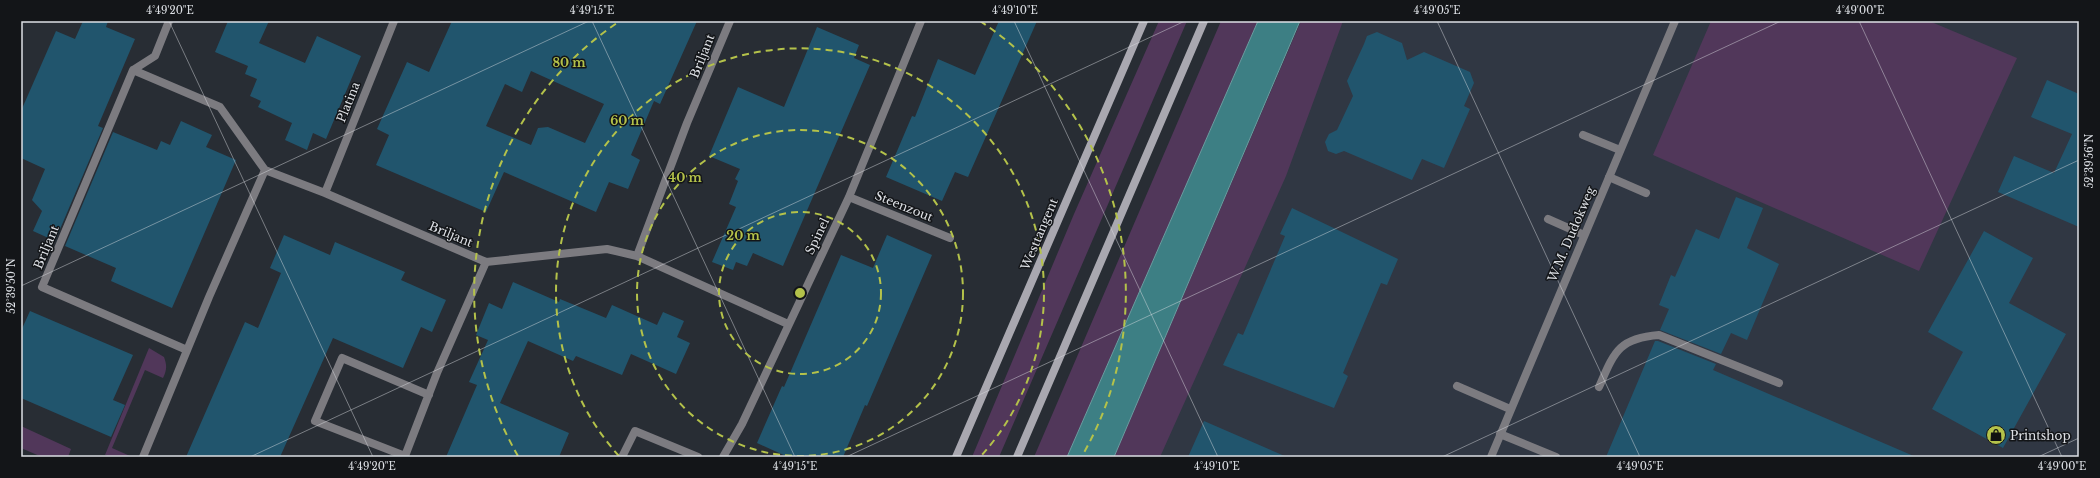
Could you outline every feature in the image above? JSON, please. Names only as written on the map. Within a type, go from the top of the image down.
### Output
[{"type":"main road","name":"Westtangent","points":[[956,457],[1144,21]]},
{"type":"main road","points":[[1017,457],[1204,21]]},
{"type":"street","points":[[133,70],[155,56],[169,21]]},
{"type":"street","name":"Platina","points":[[325,193],[394,21]]},
{"type":"street","name":"Briljant","points":[[637,256],[687,123],[730,21]]},
{"type":"street","name":"Spinel","points":[[723,457],[742,424],[849,197],[921,21]]},
{"type":"street","name":"W.M. Dudokweg","points":[[1491,457],[1510,408],[1675,21]]},
{"type":"street","points":[[133,70],[220,106],[265,170],[186,350],[143,457]]},
{"type":"street","name":"Briljant","points":[[133,70],[42,287],[186,350]]},
{"type":"street","points":[[1583,135],[1620,150]]},
{"type":"street","name":"Briljant","points":[[265,170],[325,193],[486,262],[607,249],[637,256],[788,324]]},
{"type":"street","points":[[1609,177],[1646,193]]},
{"type":"street","name":"Steenzout","points":[[849,197],[950,238]]},
{"type":"street","points":[[1548,220],[1584,235]]},
{"type":"street","points":[[429,395],[342,358],[315,422],[405,456],[429,395],[486,262]]},
{"type":"street","points":[[1599,387],[1613,356],[1625,343],[1641,336],[1659,335],[1779,382]]},
{"type":"street","points":[[1457,386],[1510,408]]},
{"type":"street","points":[[622,457],[635,431],[698,457]]},
{"type":"street","points":[[1500,434],[1556,457]]},
{"type":"shaded area","points":[[1159,21],[1187,21],[999,457],[972,457],[1074,214]]},
{"type":"shaded area","points":[[1221,21],[1258,21],[1067,457],[1034,457]]},
{"type":"shaded area","points":[[1268,21],[2079,21],[2079,457],[1076,457]]},
{"type":"shaded area","points":[[1301,21],[1343,21],[1286,176],[1160,457],[1114,457]]},
{"type":"shaded area","points":[[1711,21],[1929,21],[2017,58],[1919,271],[1653,155]]},
{"type":"shaded area","points":[[149,348],[164,357],[166,370],[163,378],[145,370],[112,448],[130,456],[110,457],[105,455]]},
{"type":"shaded area","points":[[21,426],[71,449],[68,457],[42,457],[21,448]]},
{"type":"water","points":[[1258,21],[1300,21],[1114,457],[1067,457]]},
{"type":"building","points":[[83,21],[108,21],[106,27],[135,39],[98,126],[103,128],[55,241],[33,231],[42,211],[32,200],[45,169],[21,158],[21,111],[56,31],[75,39]]},
{"type":"building","points":[[228,21],[269,21],[259,43],[305,63],[317,36],[361,56],[326,139],[313,133],[307,150],[285,140],[292,123],[258,107],[261,101],[250,96],[257,79],[245,74],[248,66],[215,52]]},
{"type":"building","points":[[452,21],[697,21],[660,104],[654,101],[631,155],[640,160],[628,189],[609,182],[596,212],[504,172],[486,212],[376,165],[389,135],[377,129],[407,62],[429,72]],"holes":[[[531,71],[604,104],[585,143],[548,127],[538,128],[531,145],[486,126],[505,84],[522,92]]]},
{"type":"building","points":[[999,21],[1037,21],[968,177],[955,172],[942,201],[886,177],[912,116],[915,117],[938,59],[975,75]]},
{"type":"building","points":[[817,27],[859,45],[854,58],[870,65],[783,266],[753,253],[747,266],[736,262],[733,270],[712,262],[736,207],[729,204],[738,181],[735,179],[740,169],[709,156],[738,87],[784,107]]},
{"type":"building","points":[[1377,32],[1402,43],[1407,60],[1424,52],[1470,72],[1474,83],[1464,106],[1470,109],[1444,168],[1422,159],[1412,180],[1344,151],[1336,154],[1328,151],[1325,142],[1329,134],[1337,130],[1353,96],[1347,81],[1367,36]]},
{"type":"building","points":[[2047,80],[2079,94],[2079,227],[1998,192],[2014,156],[2054,173],[2072,134],[2031,117]]},
{"type":"building","points":[[181,121],[212,135],[206,147],[236,160],[172,308],[111,281],[116,268],[65,246],[113,132],[157,150],[161,141],[170,145]]},
{"type":"building","points":[[1736,197],[1763,208],[1747,248],[1779,264],[1747,340],[1731,333],[1721,354],[1660,330],[1669,309],[1659,305],[1671,275],[1675,277],[1696,229],[1719,239]]},
{"type":"building","points":[[1292,208],[1398,259],[1387,285],[1381,283],[1343,373],[1348,376],[1334,408],[1223,365],[1238,333],[1243,335],[1285,236],[1280,234]]},
{"type":"building","points":[[1984,231],[2033,258],[2009,303],[2066,334],[2003,448],[1932,409],[1963,352],[1928,332]]},
{"type":"building","points":[[284,235],[330,255],[335,242],[405,272],[401,280],[446,300],[432,332],[421,327],[403,368],[333,338],[280,457],[186,457],[245,322],[258,328],[281,273],[270,268]]},
{"type":"building","points":[[887,235],[932,255],[867,406],[865,405],[843,457],[788,457],[757,443],[782,386],[784,387],[841,255],[873,268]]},
{"type":"building","points":[[513,282],[559,302],[560,299],[606,318],[612,305],[657,325],[663,312],[684,321],[677,337],[690,343],[676,374],[631,354],[622,375],[576,356],[573,361],[528,341],[500,403],[569,433],[559,457],[446,457],[477,385],[469,382],[488,340],[476,335],[489,303],[502,309]]},
{"type":"building","points":[[30,311],[133,355],[113,400],[125,405],[111,437],[21,398],[21,331]]},
{"type":"building","points":[[1655,341],[1716,364],[1713,370],[1916,457],[1606,457]]},
{"type":"building","points":[[1204,421],[1287,457],[1188,457]]},
{"type":"place","name":"Printshop","points":[[1996,435]]}]
